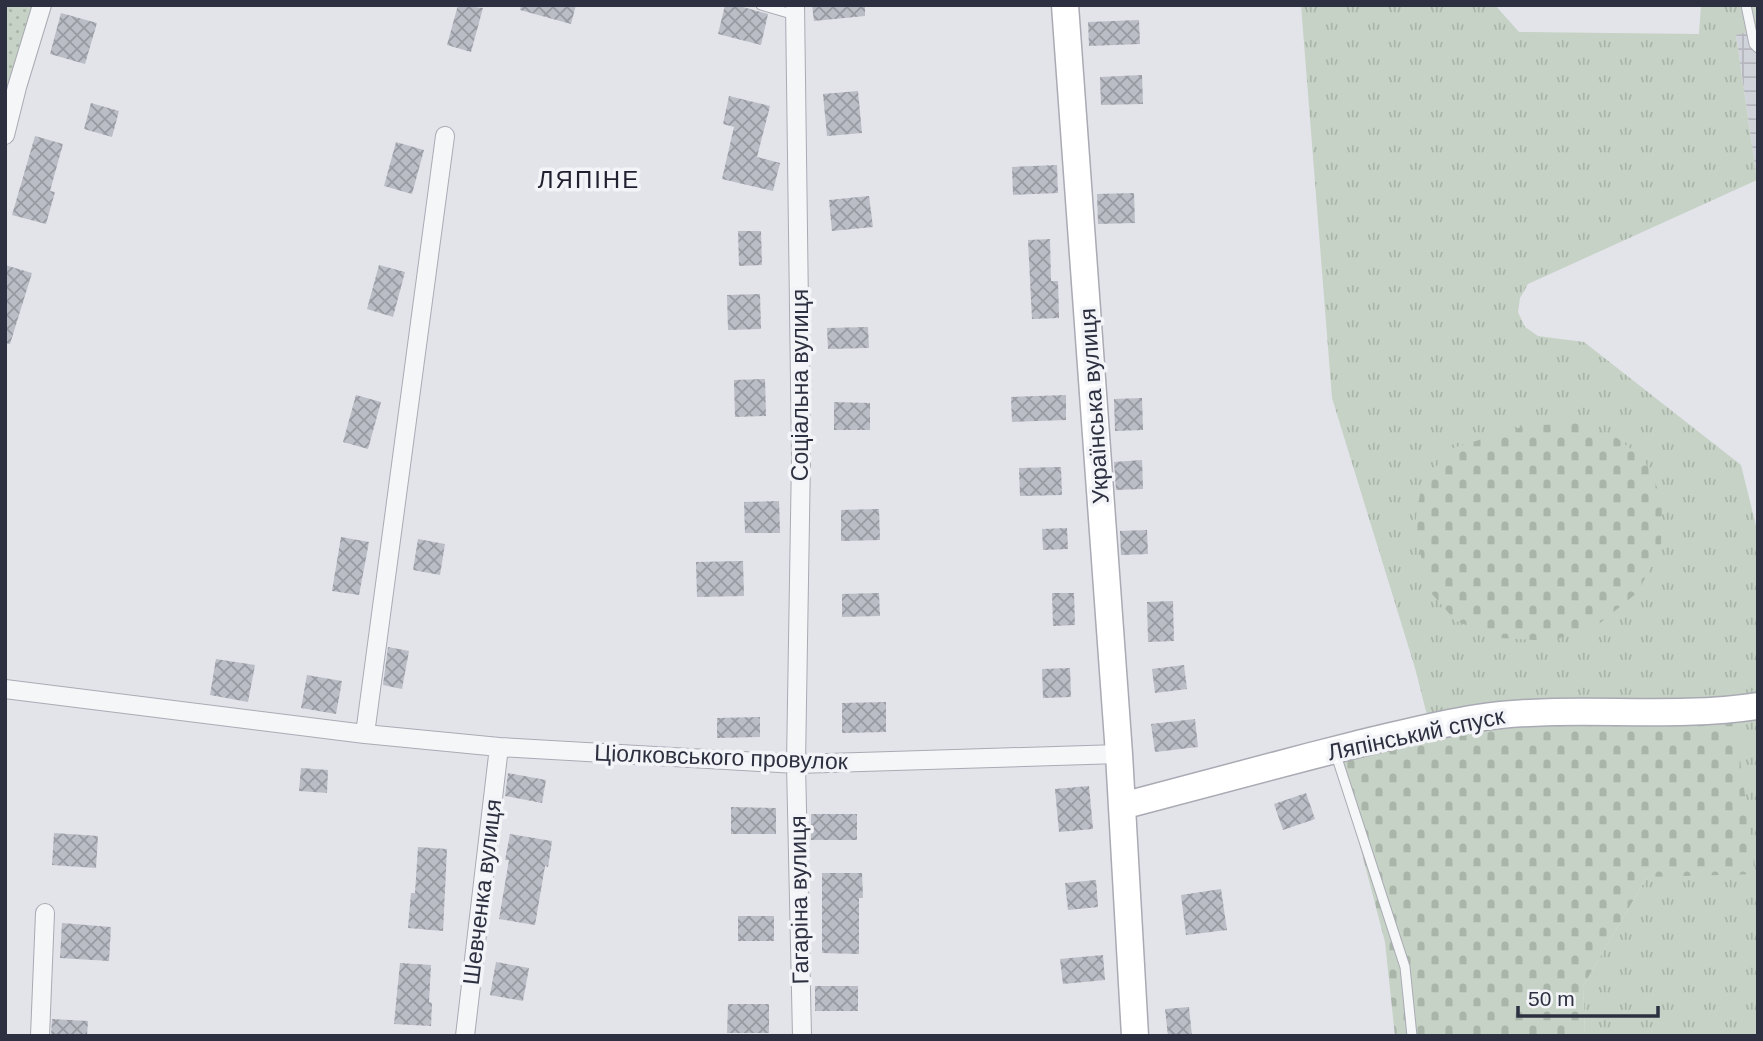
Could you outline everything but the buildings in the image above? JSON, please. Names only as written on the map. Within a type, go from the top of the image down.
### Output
[{"type":"street","points":[[5,135],[42,5]]},
{"type":"street","name":"Українська вулиця","points":[[1065,5],[1119,754],[1135,1036]]},
{"type":"street","name":"Соціальна вулиця","points":[[795,10],[801,458],[796,764]]},
{"type":"street","points":[[365,734],[444,136]]},
{"type":"street","name":"Ціолковського провулок","points":[[5,689],[365,734],[499,747],[796,764],[1119,754]]},
{"type":"street","name":"Ляпінський спуск","points":[[1122,806],[1430,727],[1525,712],[1692,712],[1758,706]]},
{"type":"street","name":"Шевченка вулиця","points":[[465,1036],[499,747]]},
{"type":"street","name":"Гагаріна вулиця","points":[[796,764],[802,1036]]},
{"type":"street","points":[[40,1036],[45,913]]},
{"type":"lane","points":[[761,5],[795,10]]},
{"type":"lane","points":[[1746,5],[1754,44],[1758,48]]},
{"type":"lane","points":[[1335,750],[1405,967],[1412,1036]]},
{"type":"shaded area","points":[[1758,30],[1758,179],[1757,180],[1736,34]]},
{"type":"green space","points":[[5,5],[42,5],[5,135]]},
{"type":"green space","points":[[1301,5],[1495,5],[1519,32],[1699,34],[1701,5],[1758,5],[1758,30],[1736,35],[1757,180],[1528,284],[1520,298],[1518,312],[1525,327],[1538,336],[1584,342],[1741,465],[1758,534],[1758,1036],[1585,1036],[1583,986],[1647,877],[1738,755],[1733,710],[1430,727],[1415,668],[1332,398]]},
{"type":"green space","points":[[1578,423],[1617,438],[1644,459],[1662,498],[1661,546],[1638,592],[1600,623],[1552,641],[1499,638],[1456,621],[1431,593],[1414,530],[1422,482],[1453,448],[1525,426]]},
{"type":"green space","points":[[1733,709],[1756,874],[1647,877],[1583,986],[1585,1036],[1395,1036],[1385,942],[1335,750],[1430,727]]},
{"type":"district","name":"ЛЯПІНЕ","points":[[589,179]]}]
